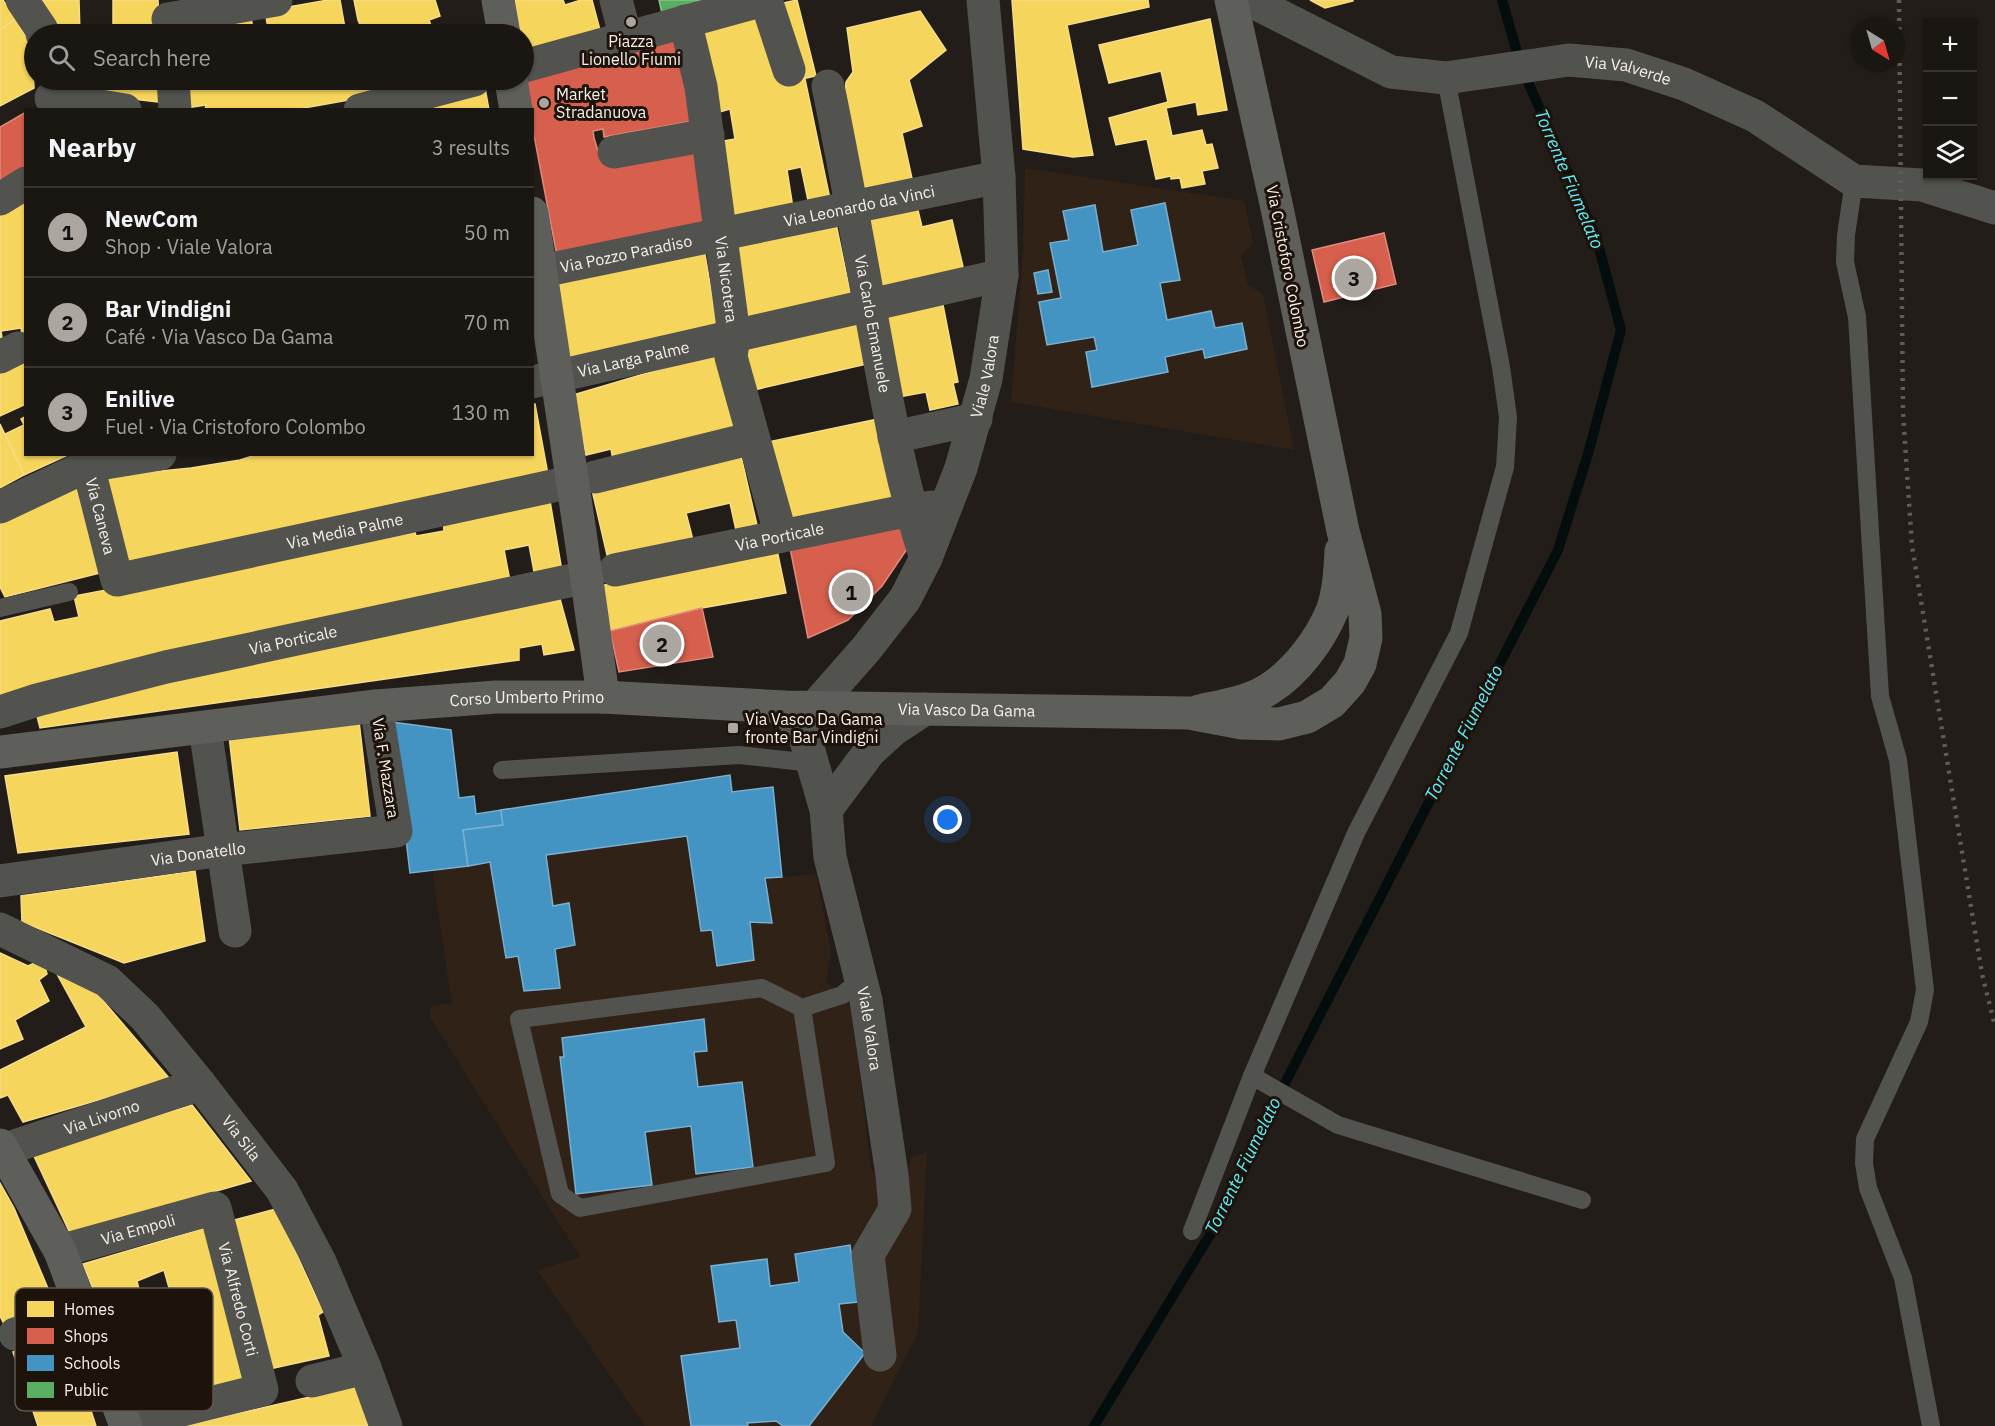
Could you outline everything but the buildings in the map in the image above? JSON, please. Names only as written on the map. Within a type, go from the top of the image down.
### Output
[{"type":"main road","points":[[498,0],[502,24]]},
{"type":"main road","name":"Via Cristoforo Colombo","points":[[1231,0],[1277,208],[1343,531]]},
{"type":"main road","points":[[513,90],[516,108]]},
{"type":"main road","name":"Corso Umberto Primo","points":[[0,752],[376,706],[496,697],[603,697],[601,573],[583,479],[545,380],[534,237]]},
{"type":"main road","points":[[1189,713],[1240,701],[1269,690],[1294,669],[1318,638],[1333,609],[1340,575],[1343,531]]},
{"type":"main road","points":[[1189,713],[1242,723],[1279,724],[1307,717],[1332,702],[1350,681],[1360,664],[1366,638],[1366,622],[1343,531]]},
{"type":"main road","name":"Via Vasco Da Gama","points":[[603,697],[799,707],[1189,713]]},
{"type":"main road","points":[[1,1147],[60,1251],[75,1288]]},
{"type":"street","points":[[22,0],[38,24]]},
{"type":"street","points":[[168,18],[276,0]]},
{"type":"street","points":[[616,0],[626,38]]},
{"type":"street","points":[[534,63],[765,0],[789,70]]},
{"type":"street","name":"Viale Valora","points":[[880,1355],[868,1255],[895,1209],[892,1175],[868,1012],[830,857],[826,810],[804,734],[799,707],[866,649],[905,599],[926,558],[961,468],[986,380],[1002,275],[999,177],[983,0]]},
{"type":"street","name":"Via Valverde","points":[[1249,0],[1391,72],[1446,78],[1569,60],[1626,64],[1684,84],[1755,116],[1854,181],[1922,185],[1995,208]]},
{"type":"street","name":"Via Nicotera","points":[[685,21],[701,87],[708,135],[734,335],[731,357],[781,536]]},
{"type":"street","name":"Via Carlo Emanuele","points":[[828,86],[894,437],[910,510],[926,558]]},
{"type":"street","points":[[174,90],[175,108]]},
{"type":"street","points":[[368,108],[436,90]]},
{"type":"street","points":[[50,96],[114,108]]},
{"type":"street","points":[[614,152],[708,135]]},
{"type":"street","name":"Via Leonardo da Vinci","points":[[720,234],[999,177]]},
{"type":"street","points":[[0,199],[24,184]]},
{"type":"street","name":"Via Pozzo Paradiso","points":[[537,272],[720,234]]},
{"type":"street","name":"Via Larga Palme","points":[[545,380],[1002,275]]},
{"type":"street","points":[[894,437],[975,419]]},
{"type":"street","name":"Via Media Palme","points":[[117,580],[583,479],[753,438]]},
{"type":"street","points":[[0,507],[86,460],[135,456]]},
{"type":"street","name":"Via Caneva","points":[[86,460],[117,580]]},
{"type":"street","name":"Via Porticale","points":[[0,712],[37,700],[166,667],[601,573],[910,510],[946,506]]},
{"type":"street","name":"Via F. Mazzara","points":[[376,706],[396,831]]},
{"type":"street","points":[[826,810],[870,751],[892,730],[925,709]]},
{"type":"street","points":[[205,728],[235,931]]},
{"type":"street","name":"Via Donatello","points":[[0,880],[223,850],[396,831]]},
{"type":"street","name":"Via Sila","points":[[0,929],[107,981],[145,1017],[200,1084],[282,1190],[320,1262],[365,1368],[386,1426]]},
{"type":"street","name":"Via Livorno","points":[[1,1147],[200,1084]]},
{"type":"street","name":"Via Empoli","points":[[60,1251],[215,1208]]},
{"type":"street","name":"Via Alfredo Corti","points":[[213,1403],[262,1390],[215,1208]]},
{"type":"street","points":[[312,1381],[365,1368]]},
{"type":"street","name":"Via Alfredo Corti","points":[[126,1425],[180,1411]]},
{"type":"lane","points":[[1192,1231],[1252,1076],[1356,833],[1459,633],[1505,467],[1508,417],[1505,397],[1446,78]]},
{"type":"lane","points":[[1854,181],[1846,235],[1845,262],[1857,317],[1880,696],[1898,760],[1925,990],[1919,1022],[1865,1139],[1864,1163],[1868,1188],[1903,1278],[1931,1426]]},
{"type":"lane","points":[[0,608],[69,592]]},
{"type":"lane","points":[[502,770],[739,755],[812,763]]},
{"type":"lane","points":[[802,1008],[826,1163],[579,1208],[560,1194],[519,1019],[762,988],[802,1008],[842,995],[860,980]]},
{"type":"lane","points":[[1252,1076],[1338,1125],[1582,1200]]},
{"type":"shaded area","points":[[1025,168],[1244,201],[1253,243],[1241,256],[1248,285],[1263,294],[1294,450],[1011,402],[1023,251]]},
{"type":"shaded area","points":[[392,722],[451,730],[459,798],[474,796],[476,814],[730,775],[733,792],[773,787],[782,877],[816,874],[831,952],[826,982],[851,1002],[871,1169],[878,1177],[907,1172],[912,1157],[927,1151],[918,1333],[871,1426],[645,1426],[537,1270],[580,1257],[430,1017],[431,1006],[452,1003],[432,871],[410,873]]},
{"type":"waterway","name":"Torrente Fiumelato","points":[[1094,1426],[1225,1210],[1281,1091],[1558,550],[1588,454],[1621,330],[1596,237],[1521,66],[1502,0]]},
{"type":"railway","points":[[1899,0],[1903,413],[1912,546],[1982,974],[1995,1026]]},
{"type":"place","name":"Piazza Lionello Fiumi","points":[[631,22]]},
{"type":"place","name":"Market Stradanuova","points":[[544,103]]},
{"type":"place","name":"Enilive","points":[[1354,278]]},
{"type":"place","name":"NewCom","points":[[851,592]]},
{"type":"place","name":"Bar Vindigni","points":[[662,644]]},
{"type":"place","name":"Via Vasco Da Gama fronte Bar Vindigni","points":[[733,728]]}]
